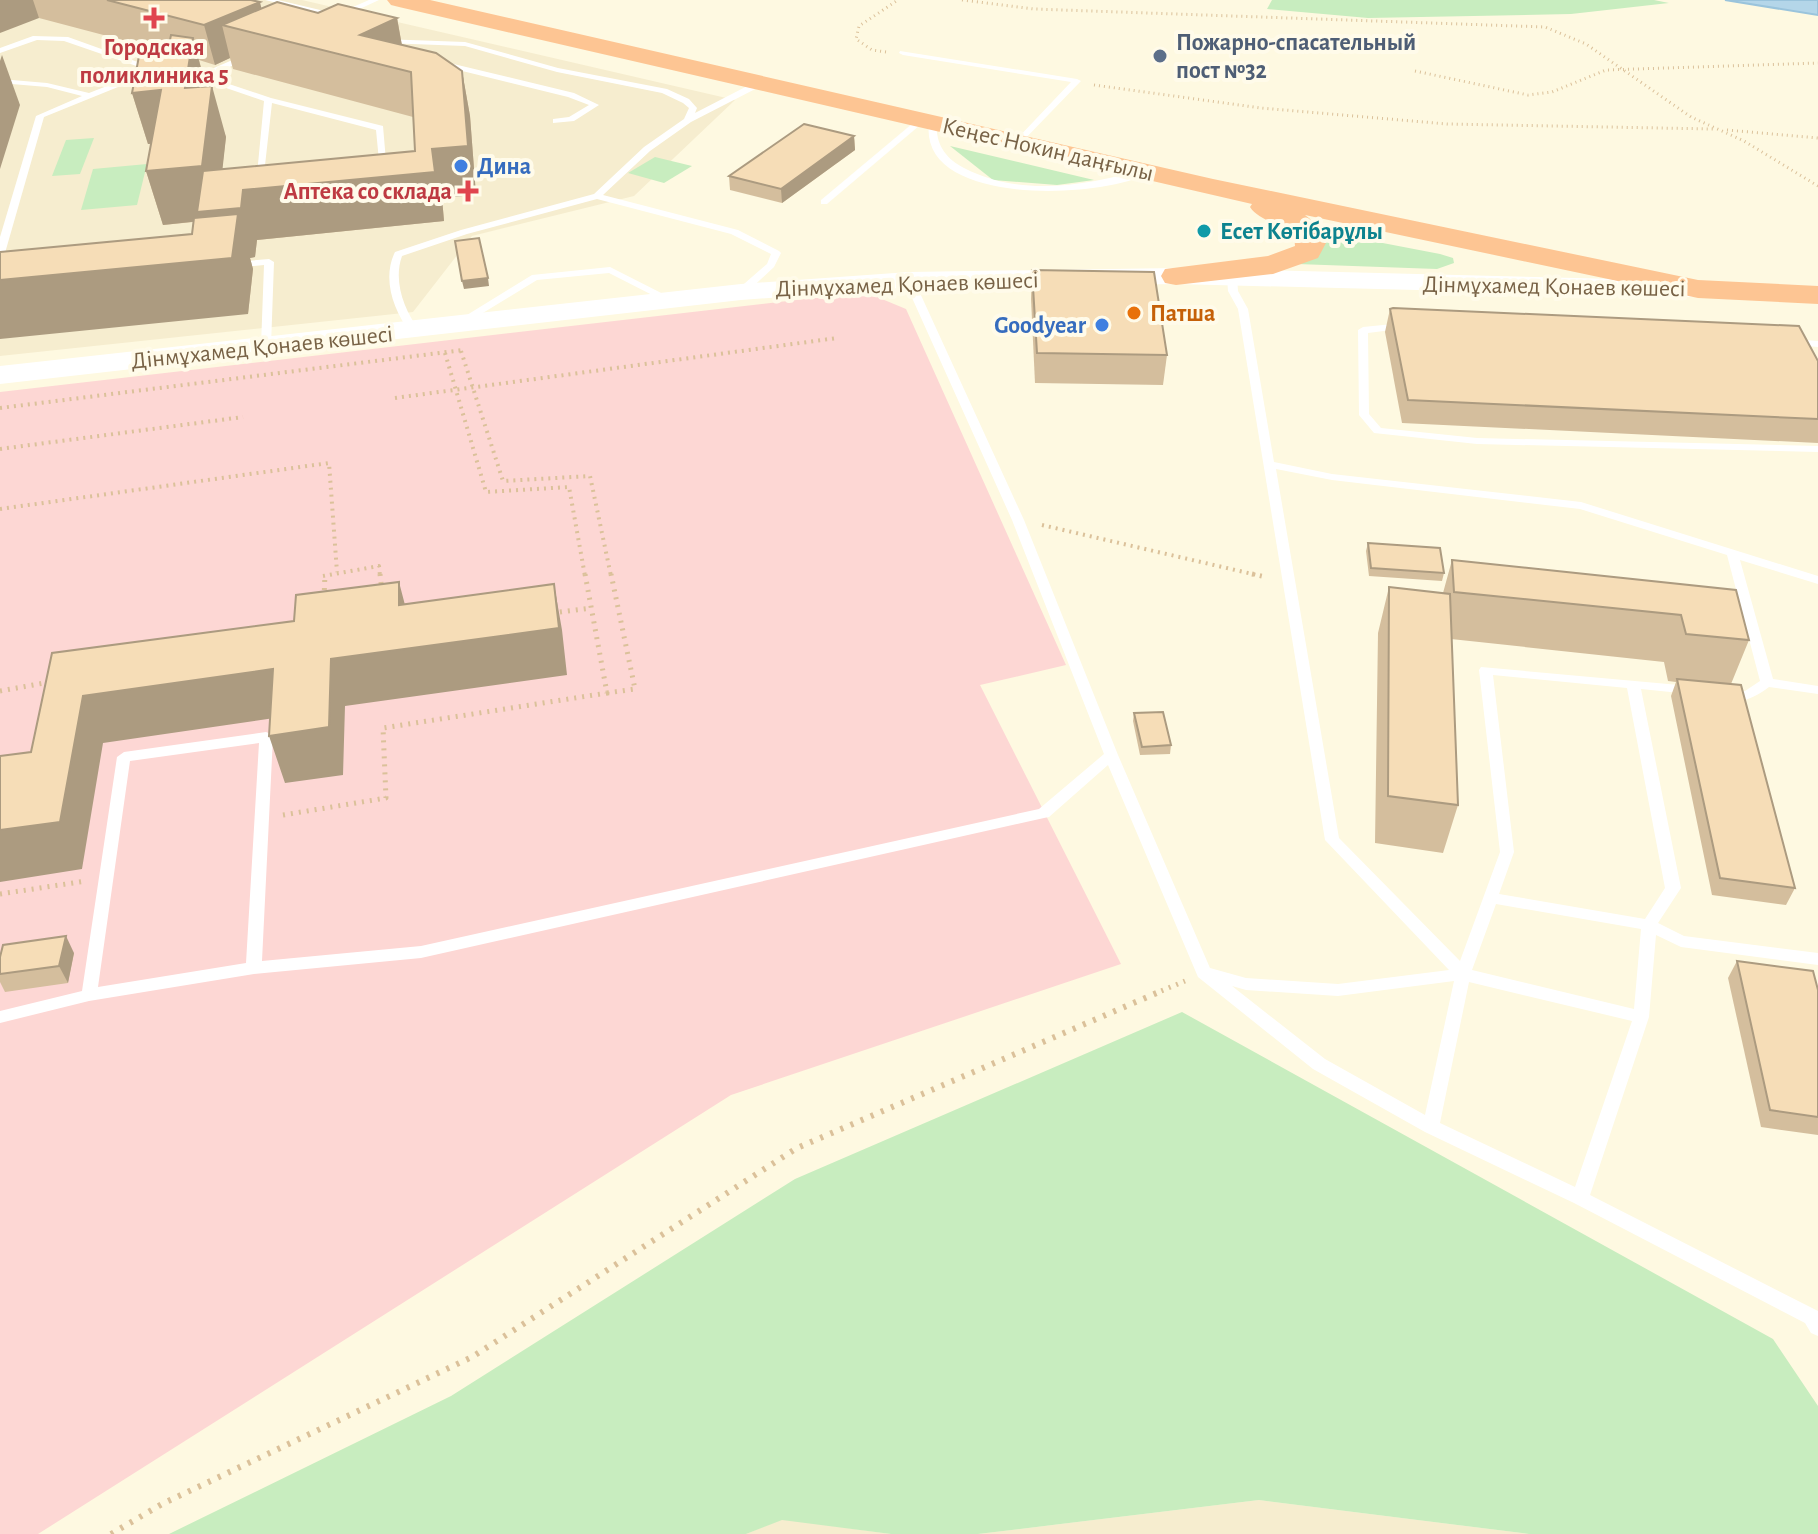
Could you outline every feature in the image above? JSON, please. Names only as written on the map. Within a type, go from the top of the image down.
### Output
[{"type":"highway","name":"Кеңес Нокин даңғылы","points":[[399,0],[1213,187],[1698,289]]},
{"type":"highway","points":[[1176,276],[1273,265],[1297,257],[1310,248],[1308,232],[1293,220],[1213,187]]},
{"type":"highway","name":"Дінмұхамед Қонаев көшесі","points":[[1698,289],[1818,295]]},
{"type":"street","name":"Дінмұхамед Қонаев көшесі","points":[[0,375],[414,330],[458,338],[670,300],[909,280],[1176,276],[1698,289]]},
{"type":"lane","points":[[269,0],[338,17]]},
{"type":"lane","points":[[325,23],[375,0]]},
{"type":"lane","points":[[0,51],[36,38],[65,39],[167,72]]},
{"type":"lane","points":[[367,41],[465,44],[557,70],[664,91],[686,101],[693,108],[688,120]]},
{"type":"lane","points":[[380,44],[418,54]]},
{"type":"lane","points":[[201,77],[257,53]]},
{"type":"lane","points":[[903,53],[1077,81]]},
{"type":"lane","points":[[430,59],[571,95],[595,105],[571,119],[556,121]]},
{"type":"lane","points":[[0,253],[40,116],[156,70]]},
{"type":"lane","points":[[178,74],[201,77],[268,100],[380,128],[383,159],[381,180]]},
{"type":"lane","points":[[0,81],[34,83],[90,96]]},
{"type":"lane","points":[[1019,142],[1077,81]]},
{"type":"lane","points":[[414,330],[405,321],[394,278],[398,254],[464,232],[597,196],[647,149],[688,120],[760,83]]},
{"type":"lane","points":[[265,193],[259,190],[259,180],[268,100]]},
{"type":"lane","points":[[824,202],[928,122],[936,148],[950,164],[976,179],[999,187],[1083,188],[1147,172]]},
{"type":"lane","points":[[597,196],[625,207],[667,213],[753,237],[776,253],[771,265],[741,292]]},
{"type":"lane","points":[[221,267],[269,262],[266,346]]},
{"type":"lane","points":[[1232,278],[1233,291],[1243,309],[1271,465],[1332,840],[1463,974]]},
{"type":"lane","points":[[909,280],[1018,520],[1111,755],[1204,973],[1319,1064],[1431,1127],[1580,1198],[1812,1317],[1818,1327]]},
{"type":"lane","points":[[1419,326],[1388,325],[1363,330],[1364,415],[1378,431],[1477,441],[1818,449]]},
{"type":"lane","points":[[1781,341],[1818,344]]},
{"type":"lane","points":[[1271,465],[1332,477],[1581,506],[1818,580]]},
{"type":"lane","points":[[1732,552],[1767,682]]},
{"type":"lane","points":[[1431,1127],[1463,974],[1507,852],[1486,670],[1748,696],[1767,682],[1818,690]]},
{"type":"lane","points":[[1580,1198],[1641,1017],[1649,925],[1673,888],[1633,685]]},
{"type":"lane","points":[[89,995],[124,757],[266,737],[254,968]]},
{"type":"lane","points":[[0,1017],[89,995],[254,968],[421,952],[1044,813],[1111,755]]},
{"type":"lane","points":[[1491,898],[1649,925],[1681,941],[1818,959]]},
{"type":"lane","points":[[1204,973],[1246,984],[1338,990],[1463,974],[1641,1017]]},
{"type":"path","points":[[898,0],[859,26],[856,39],[872,50],[903,53]]},
{"type":"path","points":[[962,0],[1050,10],[1545,27],[1586,44],[1691,117],[1744,141],[1818,186]]},
{"type":"path","points":[[1415,71],[1528,95],[1552,92],[1606,70],[1622,68],[1818,63]]},
{"type":"path","points":[[1077,81],[1110,89],[1261,108],[1419,122],[1720,130],[1818,138]]},
{"type":"path","points":[[458,338],[477,349]]},
{"type":"path","points":[[0,408],[445,353],[458,338]]},
{"type":"path","points":[[262,818],[386,798],[383,728],[635,689],[590,476],[503,481],[458,338]]},
{"type":"path","points":[[395,398],[837,338]]},
{"type":"path","points":[[445,353],[486,492],[569,487],[607,693]]},
{"type":"path","points":[[0,449],[243,417]]},
{"type":"path","points":[[0,509],[329,463],[337,572]]},
{"type":"path","points":[[1018,520],[1290,583]]},
{"type":"path","points":[[324,600],[323,574],[379,566],[383,605]]},
{"type":"path","points":[[547,614],[591,608]]},
{"type":"path","points":[[0,691],[61,681]]},
{"type":"path","points":[[0,894],[106,878]]},
{"type":"path","points":[[111,1534],[162,1504],[472,1357],[797,1148],[1204,973]]},
{"type":"shaded area","points":[[0,0],[302,0],[735,100],[634,196],[472,236],[413,312],[0,356]]},
{"type":"shaded area","points":[[865,292],[906,309],[1066,665],[980,685],[1121,964],[731,1095],[38,1534],[0,1534],[0,392]]},
{"type":"shaded area","points":[[1259,1500],[1529,1534],[978,1534]]},
{"type":"shaded area","points":[[782,1519],[891,1534],[746,1534]]},
{"type":"green space","points":[[1272,0],[1654,0],[1669,3],[1571,14],[1368,18],[1267,9]]},
{"type":"green space","points":[[94,138],[80,174],[52,176],[66,140]]},
{"type":"green space","points":[[950,146],[1094,180],[1057,185],[993,180]]},
{"type":"green space","points":[[655,157],[692,166],[664,183],[628,173]]},
{"type":"green space","points":[[147,164],[137,205],[81,210],[93,169]]},
{"type":"green space","points":[[1315,230],[1440,254],[1453,258],[1454,263],[1437,269],[1297,264]]},
{"type":"green space","points":[[1182,1012],[1773,1339],[1818,1406],[1818,1534],[1529,1534],[1259,1500],[978,1534],[891,1534],[782,1520],[746,1534],[169,1534],[451,1396],[795,1179]]},
{"type":"water","points":[[1725,0],[1818,0],[1818,15]]},
{"type":"building","points":[[107,0],[251,0],[260,2],[204,25]]},
{"type":"building","points":[[277,2],[318,13],[338,4],[397,18],[360,35],[436,53],[462,71],[468,146],[432,149],[435,172],[243,190],[241,208],[197,212],[203,171],[415,151],[411,72],[222,25]]},
{"type":"building","points":[[171,35],[193,38],[185,88],[212,86],[202,166],[146,171],[161,90],[132,93],[139,56],[167,54]]},
{"type":"building","points":[[804,124],[854,136],[781,189],[729,176]]},
{"type":"building","points":[[238,214],[232,258],[0,280],[0,252],[192,234],[194,218]]},
{"type":"building","points":[[479,238],[488,278],[462,281],[455,241]]},
{"type":"building","points":[[1032,270],[1154,272],[1167,355],[1037,353]]},
{"type":"building","points":[[1390,309],[1799,326],[1818,361],[1818,419],[1408,400]]},
{"type":"building","points":[[1368,543],[1440,548],[1444,573],[1371,568]]},
{"type":"building","points":[[1452,560],[1736,590],[1749,640],[1686,634],[1681,615],[1454,592]]},
{"type":"building","points":[[399,582],[399,605],[554,584],[559,628],[331,659],[329,727],[269,736],[273,669],[83,696],[60,822],[0,830],[0,756],[31,752],[52,653],[294,621],[296,595]]},
{"type":"building","points":[[1389,587],[1450,594],[1458,805],[1388,796]]},
{"type":"building","points":[[1677,679],[1741,685],[1795,888],[1720,878]]},
{"type":"building","points":[[1163,712],[1171,745],[1142,747],[1134,713]]},
{"type":"building","points":[[66,936],[59,966],[0,974],[3,945]]},
{"type":"building","points":[[1737,961],[1813,971],[1818,990],[1818,1117],[1770,1110]]},
{"type":"place","name":"Городская поликлиника 5","points":[[154,18]]},
{"type":"place","name":"Пожарно-спасательный пост №32","points":[[1160,56]]},
{"type":"place","name":"Дина","points":[[461,166]]},
{"type":"place","name":"Аптека со склада","points":[[468,191]]},
{"type":"place","name":"Есет Көтібарұлы","points":[[1204,231]]},
{"type":"place","name":"Патша","points":[[1134,313]]},
{"type":"place","name":"Goodyear","points":[[1102,325]]}]
